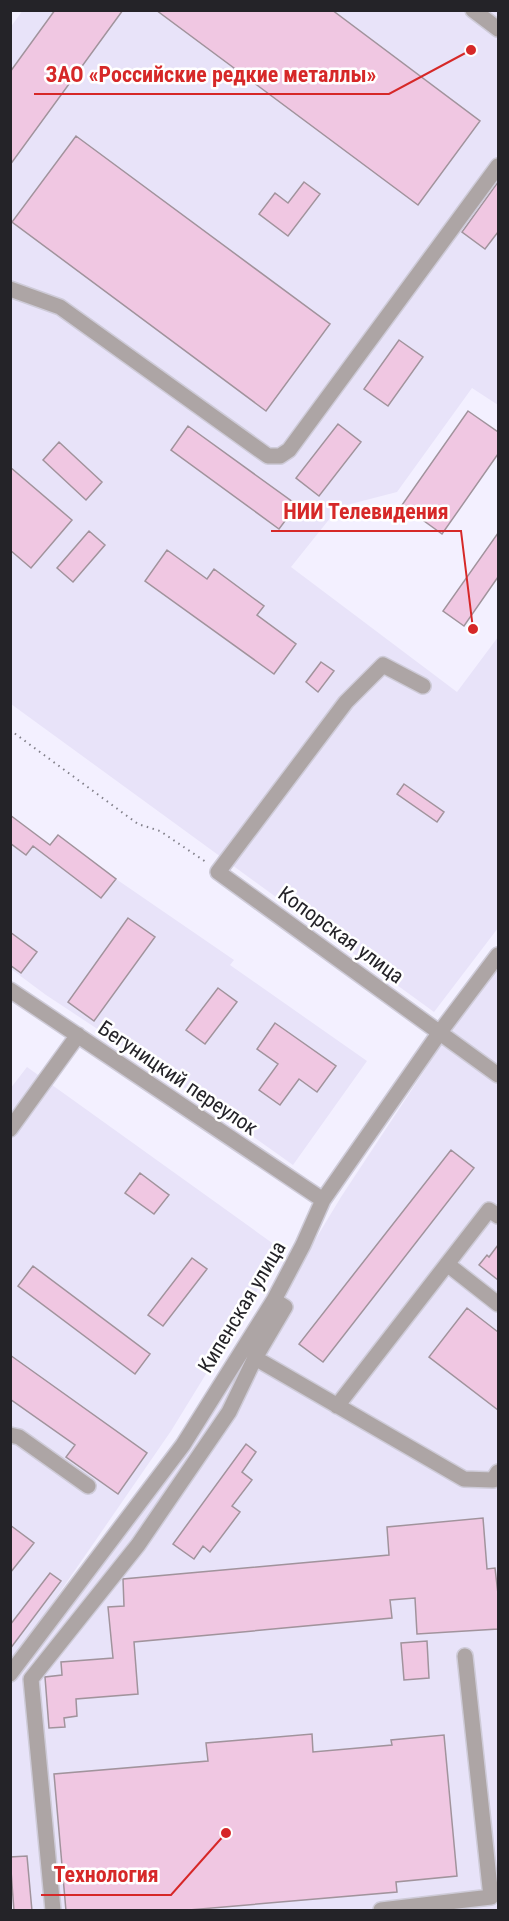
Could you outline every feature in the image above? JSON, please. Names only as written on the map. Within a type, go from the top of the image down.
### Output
[{"type":"street","points":[[473,10],[498,29]]},
{"type":"street","points":[[10,289],[60,307],[268,456],[280,456],[289,450],[498,166]]},
{"type":"street","points":[[218,872],[346,702],[383,665],[423,686]]},
{"type":"street","name":"Копорская улица","points":[[218,872],[498,1075]]},
{"type":"street","name":"Кипенская улица","points":[[10,1674],[183,1445],[274,1300],[303,1245],[323,1200],[440,1032],[498,955]]},
{"type":"street","name":"Бегуницкий переулок","points":[[10,990],[323,1200]]},
{"type":"street","points":[[10,1128],[78,1035]]},
{"type":"street","points":[[337,1406],[489,1210],[498,1216]]},
{"type":"street","points":[[447,1264],[498,1304]]},
{"type":"street","points":[[53,1911],[31,1679],[138,1545],[229,1412],[255,1358],[285,1307],[274,1300]]},
{"type":"street","points":[[255,1358],[464,1479],[493,1480],[498,1472]]},
{"type":"street","points":[[10,1435],[19,1437],[88,1486]]},
{"type":"street","points":[[381,1911],[491,1897],[465,1656]]},
{"type":"path","points":[[10,730],[138,824],[160,831],[218,872]]},
{"type":"shaded area","points":[[23,10],[498,11],[498,405],[472,388],[397,492],[339,507],[291,567],[457,692],[498,637],[498,928],[434,1012],[11,704],[10,28]]},
{"type":"shaded area","points":[[10,815],[50,845],[58,835],[116,879],[234,960],[230,965],[367,1061],[293,1165],[11,969]]},
{"type":"shaded area","points":[[498,967],[498,1910],[13,1910],[10,1876],[10,1683],[161,1488],[256,1338],[341,1197],[459,1018]]},
{"type":"shaded area","points":[[27,1067],[282,1250],[171,1431],[11,1663],[10,1089]]},
{"type":"building","points":[[55,10],[123,10],[10,165],[10,72]]},
{"type":"building","points":[[156,10],[332,10],[480,121],[418,205]]},
{"type":"building","points":[[76,136],[330,324],[266,411],[12,222]]},
{"type":"building","points":[[304,182],[320,194],[288,236],[259,214],[275,193],[288,203]]},
{"type":"building","points":[[498,182],[498,232],[485,249],[462,232]]},
{"type":"building","points":[[399,340],[423,357],[388,406],[364,389]]},
{"type":"building","points":[[468,411],[498,432],[498,454],[442,534],[402,505]]},
{"type":"building","points":[[338,424],[361,442],[319,496],[296,478]]},
{"type":"building","points":[[188,426],[297,505],[279,529],[171,450]]},
{"type":"building","points":[[59,442],[102,482],[86,500],[43,460]]},
{"type":"building","points":[[10,467],[72,520],[31,568],[10,550]]},
{"type":"building","points":[[89,531],[105,545],[73,582],[57,568]]},
{"type":"building","points":[[498,533],[498,577],[464,626],[443,611]]},
{"type":"building","points":[[167,550],[207,579],[214,569],[264,606],[257,615],[296,644],[274,674],[145,581]]},
{"type":"building","points":[[321,662],[334,671],[318,692],[306,682]]},
{"type":"building","points":[[404,784],[444,812],[437,822],[397,794]]},
{"type":"building","points":[[10,815],[50,845],[58,835],[116,879],[101,898],[33,846],[26,855],[10,843]]},
{"type":"building","points":[[128,918],[155,937],[94,1021],[68,1002]]},
{"type":"building","points":[[10,932],[37,952],[21,973],[10,965]]},
{"type":"building","points":[[218,988],[237,1002],[205,1044],[186,1030]]},
{"type":"building","points":[[275,1023],[336,1066],[317,1092],[299,1079],[280,1105],[259,1090],[278,1064],[257,1049]]},
{"type":"building","points":[[451,1150],[474,1168],[323,1362],[299,1344]]},
{"type":"building","points":[[140,1173],[169,1195],[154,1214],[125,1193]]},
{"type":"building","points":[[498,1245],[498,1280],[479,1265]]},
{"type":"building","points":[[192,1258],[207,1269],[163,1326],[148,1315]]},
{"type":"building","points":[[33,1266],[150,1354],[135,1374],[18,1286]]},
{"type":"building","points":[[467,1308],[498,1332],[498,1410],[429,1357]]},
{"type":"building","points":[[10,1355],[147,1453],[118,1494],[66,1457],[75,1445],[10,1399]]},
{"type":"building","points":[[246,1444],[256,1452],[242,1472],[252,1480],[232,1506],[240,1512],[210,1552],[203,1546],[194,1559],[173,1544]]},
{"type":"building","points":[[483,1518],[487,1569],[495,1568],[498,1629],[417,1634],[415,1598],[390,1600],[392,1618],[134,1642],[138,1694],[76,1699],[77,1716],[64,1718],[65,1727],[49,1728],[45,1677],[62,1675],[61,1662],[113,1658],[108,1607],[124,1606],[123,1579],[389,1555],[387,1527]]},
{"type":"building","points":[[10,1525],[34,1543],[10,1573]]},
{"type":"building","points":[[50,1573],[61,1581],[10,1649],[10,1625]]},
{"type":"building","points":[[427,1641],[429,1678],[404,1680],[401,1643]]},
{"type":"building","points":[[312,1734],[313,1752],[392,1745],[391,1740],[444,1735],[457,1876],[396,1882],[397,1892],[177,1911],[66,1911],[54,1774],[208,1761],[206,1743]]},
{"type":"building","points":[[27,1856],[32,1911],[14,1911],[10,1857]]},
{"type":"place","name":"ЗАО «Российские редкие металлы»","points":[[471,50]]},
{"type":"place","name":"НИИ Телевидения","points":[[473,629]]},
{"type":"place","name":"Технология","points":[[226,1833]]}]
